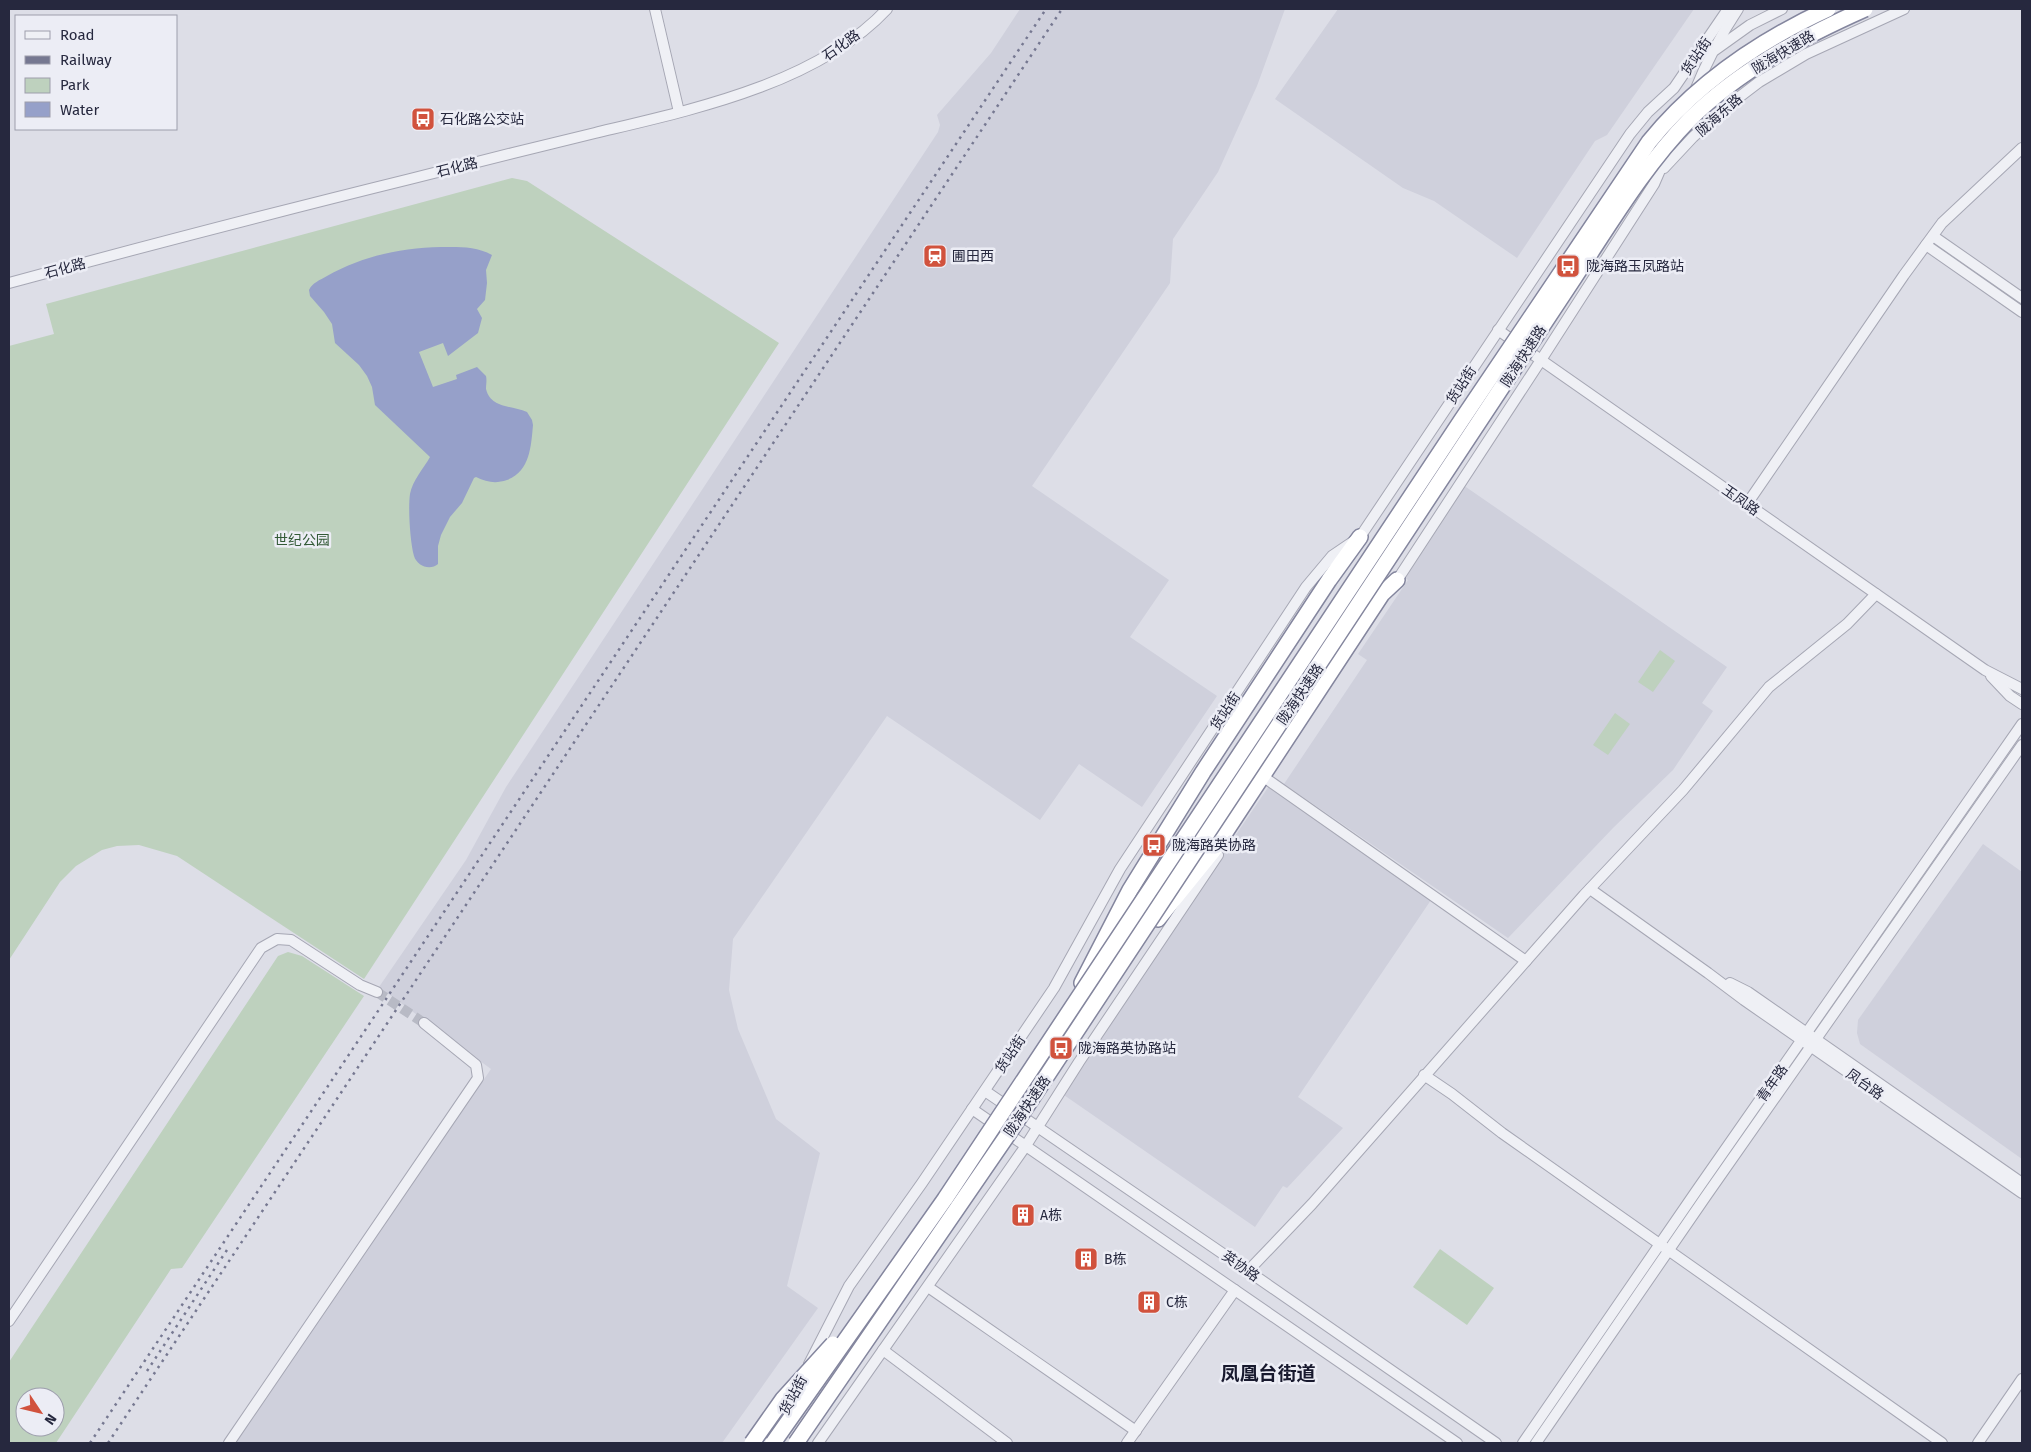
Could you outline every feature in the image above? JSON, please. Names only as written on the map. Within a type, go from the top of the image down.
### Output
[{"type":"highway","name":"陇海快速路","points":[[773,1443],[950,1191],[1649,142],[1658,130],[1697,93],[1734,64],[1766,42],[1828,9]]},
{"type":"highway","name":"陇海快速路","points":[[796,1443],[1011,1130],[1574,278],[1668,144],[1691,119],[1765,60],[1806,37],[1866,9]]},
{"type":"highway","points":[[1056,1033],[1130,890],[1329,580],[1360,537]]},
{"type":"highway","points":[[1115,974],[1213,850],[1373,607],[1382,594],[1397,580]]},
{"type":"highway","points":[[752,1443],[783,1399],[878,1294]]},
{"type":"street","points":[[655,9],[679,112]]},
{"type":"street","name":"石化路","points":[[9,283],[394,183],[679,112],[767,86],[814,63],[850,40],[887,9]]},
{"type":"street","name":"货站街","points":[[764,1443],[779,1421],[849,1286],[972,1110],[1054,988],[1120,869],[1306,587],[1332,556],[1360,537],[1630,134],[1648,112],[1674,88],[1728,9]]},
{"type":"street","name":"货站街","points":[[818,1443],[1038,1127],[1268,780],[1654,184],[1710,54],[1738,9]]},
{"type":"street","points":[[1674,88],[1687,74],[1730,38],[1782,9]]},
{"type":"street","name":"陇海东路","points":[[1654,184],[1667,164],[1693,137],[1721,111],[1758,82],[1806,54],[1904,9]]},
{"type":"street","points":[[1747,504],[1942,223],[2022,148]]},
{"type":"street","points":[[1933,236],[2022,298]]},
{"type":"street","points":[[1926,245],[2022,312]]},
{"type":"street","name":"玉凤路","points":[[1498,330],[1985,670],[2022,689]]},
{"type":"street","points":[[1248,1270],[1312,1204],[1590,889],[1684,790],[1769,687],[1847,624],[1876,594]]},
{"type":"street","name":"玉凤路","points":[[1985,670],[2010,696],[2022,704]]},
{"type":"street","name":"青年路","points":[[1523,1443],[1664,1248],[1809,1040],[2022,724]]},
{"type":"street","name":"青年路","points":[[1809,1040],[2022,745]]},
{"type":"street","points":[[1268,780],[1526,960]]},
{"type":"street","name":"凤台路","points":[[1590,889],[1708,973],[1748,992],[1809,1040],[2022,1193]]},
{"type":"street","points":[[9,1321],[262,948],[277,939],[291,940],[360,985],[377,992]]},
{"type":"street","points":[[229,1443],[478,1078],[476,1065],[424,1023]]},
{"type":"street","name":"凤台路","points":[[1809,1040],[2022,1183]]},
{"type":"street","points":[[1424,1075],[1452,1094],[1503,1134],[1942,1443]]},
{"type":"street","name":"英协路","points":[[985,1091],[1248,1270],[1496,1443]]},
{"type":"street","name":"英协路","points":[[972,1110],[1457,1443]]},
{"type":"street","name":"青年路","points":[[1536,1443],[1664,1248]]},
{"type":"street","points":[[928,1287],[1136,1431]]},
{"type":"street","points":[[1127,1443],[1235,1290]]},
{"type":"street","points":[[883,1350],[1007,1443]]},
{"type":"street","points":[[1978,1443],[2022,1379]]},
{"type":"shaded area","points":[[1020,9],[1285,9],[1257,86],[1218,172],[1173,239],[1170,283],[1032,486],[1169,580],[1130,637],[1217,696],[1142,807],[1079,764],[1040,820],[887,716],[733,939],[729,990],[738,1029],[776,1119],[820,1153],[787,1286],[818,1308],[722,1443],[234,1443],[491,1069],[379,987],[466,860],[506,787],[938,132],[940,125],[937,115],[991,53]]},
{"type":"shaded area","points":[[1338,9],[1694,9],[1607,135],[1595,141],[1517,258],[1434,201],[1403,188],[1275,99]]},
{"type":"shaded area","points":[[1463,485],[1727,667],[1702,703],[1713,711],[1673,770],[1614,827],[1508,938],[1284,784],[1367,660],[1358,654],[1408,580],[1402,576]]},
{"type":"shaded area","points":[[1269,786],[1433,897],[1298,1097],[1343,1128],[1287,1188],[1283,1186],[1255,1227],[1061,1093]]},
{"type":"shaded area","points":[[1983,844],[2022,872],[2022,1159],[1860,1044],[1857,1033],[1858,1020]]},
{"type":"green space","name":"世纪公园","points":[[512,178],[527,181],[779,343],[364,979],[177,856],[139,845],[117,846],[102,850],[76,866],[60,882],[9,960],[9,346],[54,334],[46,304]]},
{"type":"green space","points":[[1660,650],[1675,661],[1653,692],[1638,682]]},
{"type":"green space","points":[[1615,713],[1630,724],[1608,755],[1593,745]]},
{"type":"green space","points":[[288,952],[302,956],[364,996],[182,1268],[171,1269],[65,1429],[65,1387],[15,1387],[15,1437],[60,1437],[56,1443],[9,1443],[9,1362],[278,956]]},
{"type":"green space","points":[[1440,1249],[1494,1288],[1467,1325],[1413,1287]]},
{"type":"water","points":[[441,247],[474,249],[492,255],[486,270],[485,300],[477,309],[482,318],[478,333],[448,356],[443,343],[419,352],[433,387],[457,379],[456,375],[477,367],[486,376],[486,389],[492,400],[527,412],[533,425],[530,450],[525,464],[520,471],[515,476],[499,482],[474,478],[462,503],[450,517],[441,535],[438,546],[438,564],[428,567],[421,565],[414,556],[410,534],[409,508],[413,484],[430,457],[375,405],[372,387],[367,376],[359,365],[335,343],[332,324],[310,296],[309,290],[314,284],[327,276],[368,258],[397,251]]},
{"type":"tunnel","points":[[377,992],[424,1023]]},
{"type":"railway","points":[[90,1443],[1046,9]]},
{"type":"railway","points":[[108,1443],[1062,9]]},
{"type":"railway","points":[[147,1371],[227,1250]]},
{"type":"place","name":"石化路公交站","points":[[423,119]]},
{"type":"place","name":"圃田西","points":[[935,256]]},
{"type":"place","name":"陇海路玉凤路站","points":[[1568,266]]},
{"type":"place","name":"陇海路英协路","points":[[1154,845]]},
{"type":"place","name":"陇海路英协路站","points":[[1061,1048]]},
{"type":"place","name":"A栋","points":[[1023,1215]]},
{"type":"place","name":"B栋","points":[[1086,1259]]},
{"type":"place","name":"C栋","points":[[1149,1302]]},
{"type":"district","name":"凤凰台街道","points":[[1268,1373]]}]
